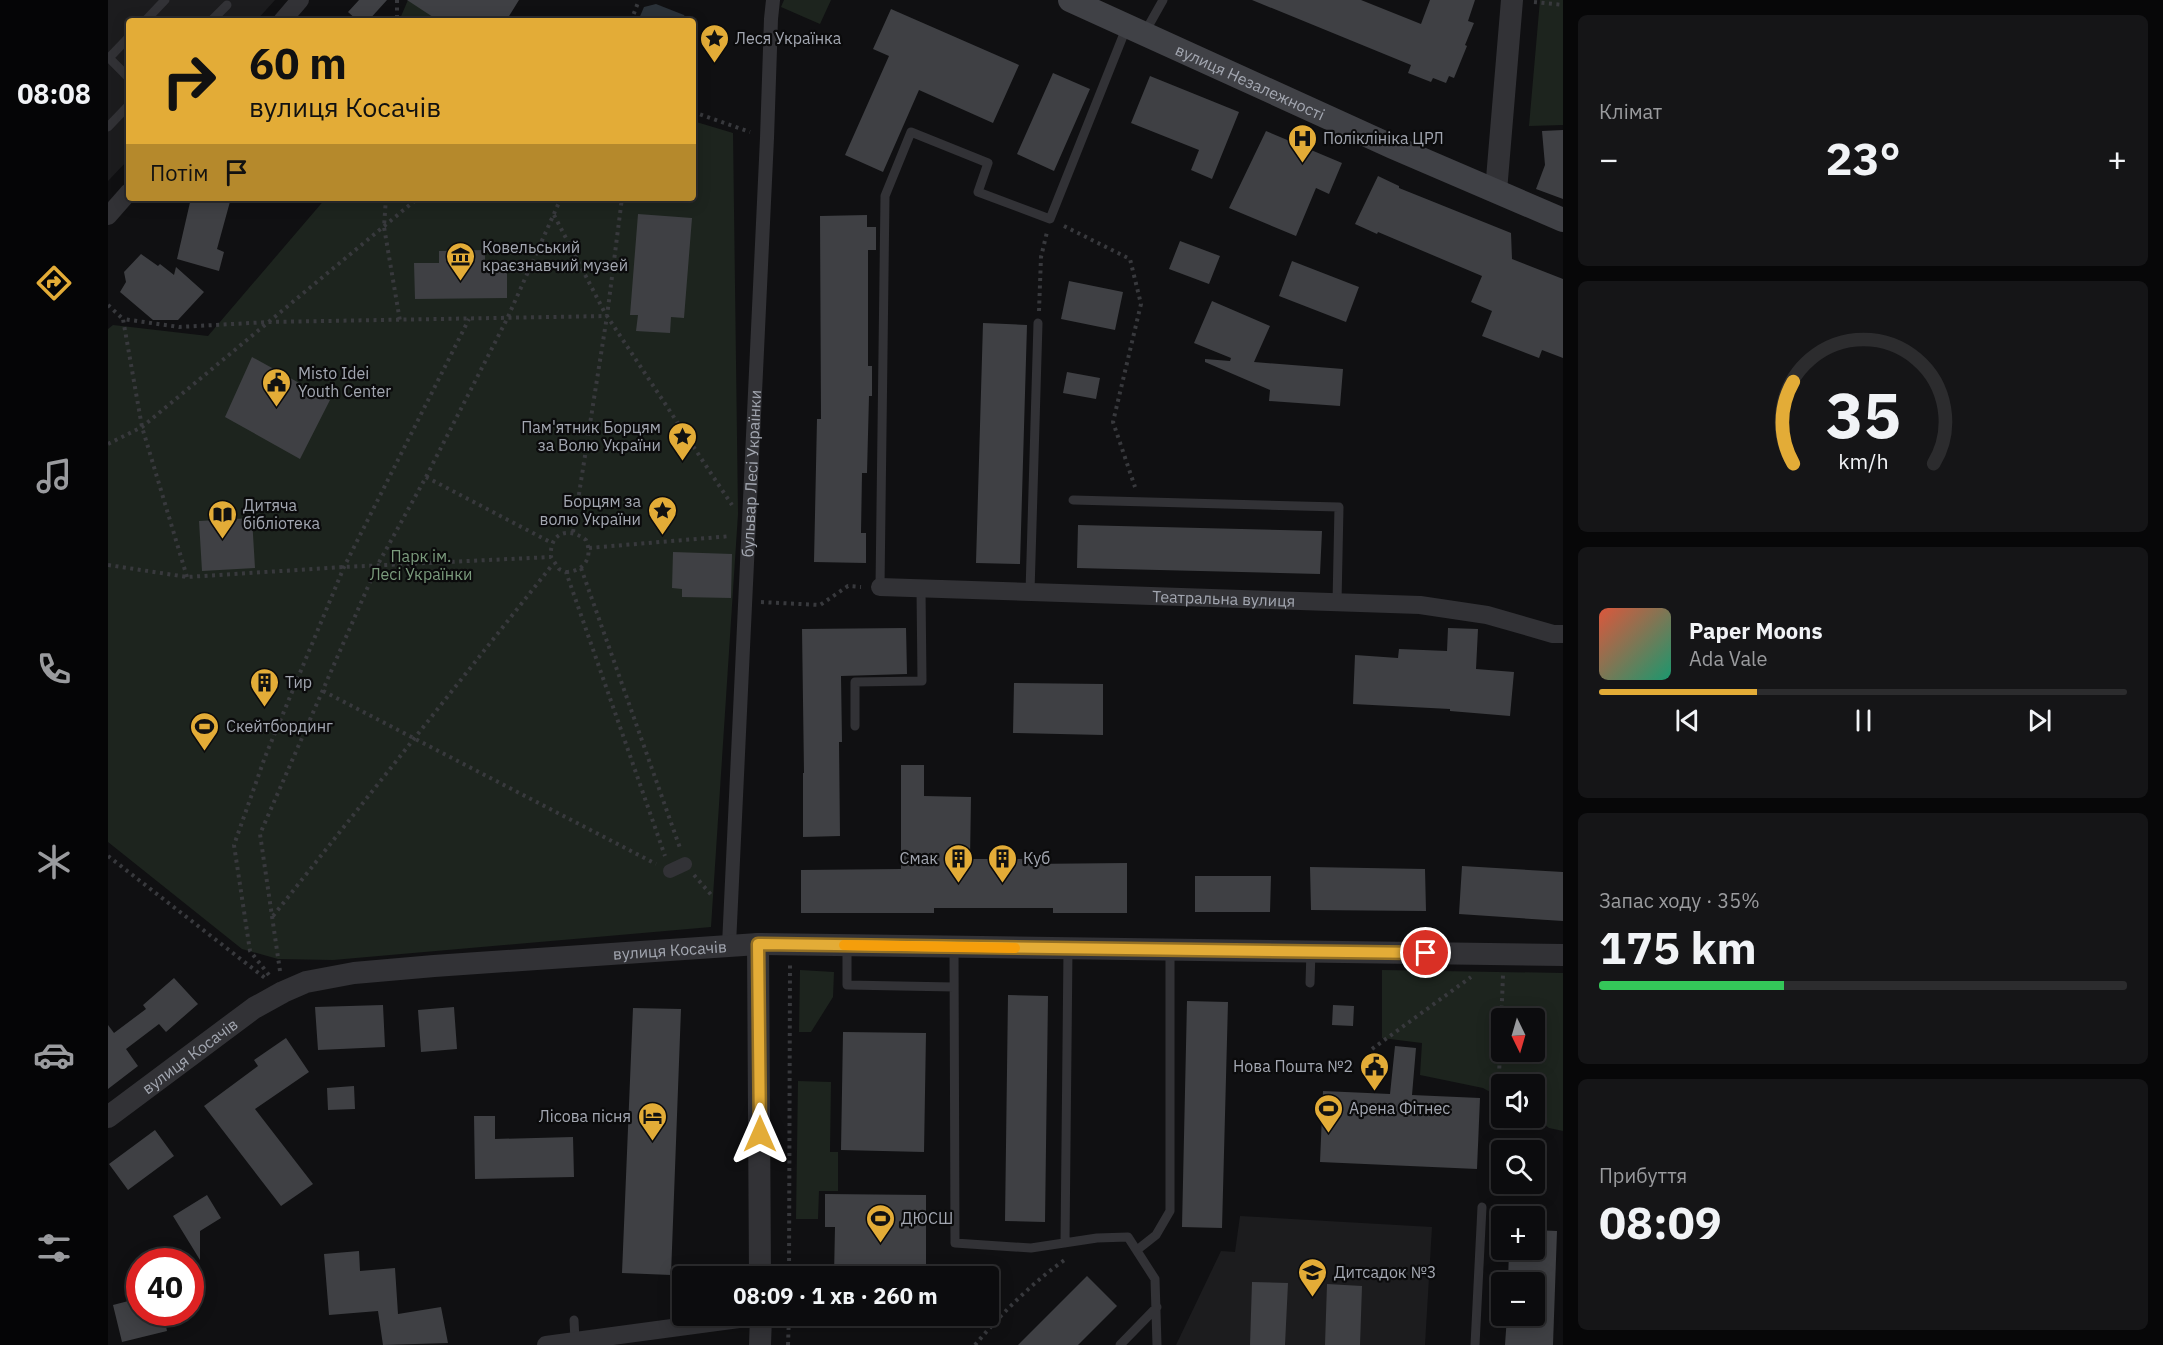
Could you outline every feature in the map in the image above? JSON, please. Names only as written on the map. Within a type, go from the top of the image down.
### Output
[{"type":"main road","name":"вулиця Незалежності","points":[[1070,0],[1393,147],[1563,220]]},
{"type":"street","points":[[285,18],[300,0]]},
{"type":"street","name":"бульвар Лесі Українки","points":[[729,945],[773,0]]},
{"type":"street","points":[[1496,191],[1523,1]]},
{"type":"street","points":[[108,216],[126,195]]},
{"type":"street","name":"Театральна вулиця","points":[[880,587],[1420,606],[1487,615],[1553,634],[1563,634]]},
{"type":"street","points":[[670,871],[686,864]]},
{"type":"street","points":[[758,944],[760,1266]]},
{"type":"street","name":"вулиця Косачів","points":[[108,1117],[254,1008],[306,982],[354,973],[758,944],[1563,955]]},
{"type":"street","points":[[546,1345],[687,1326]]},
{"type":"street","points":[[760,1345],[761,1326]]},
{"type":"lane","points":[[148,18],[165,0]]},
{"type":"lane","points":[[880,587],[885,196],[911,132],[988,163],[978,192],[1050,219],[1136,29],[1163,0]]},
{"type":"lane","points":[[214,18],[227,5]]},
{"type":"lane","points":[[126,41],[109,58],[126,75]]},
{"type":"lane","points":[[108,127],[126,108]]},
{"type":"lane","points":[[1030,592],[1038,323]]},
{"type":"lane","points":[[1073,500],[1339,507],[1337,603]]},
{"type":"lane","points":[[855,726],[855,682],[922,681],[921,589]]},
{"type":"lane","points":[[847,945],[847,985],[954,987]]},
{"type":"lane","points":[[954,947],[955,1243],[1031,1248],[1097,1238],[1128,1237],[1155,1279],[1157,1345]]},
{"type":"lane","points":[[1137,1250],[1156,1235],[1170,1211],[1170,949]]},
{"type":"lane","points":[[1065,1243],[1068,950]]},
{"type":"lane","points":[[1310,983],[1311,951]]},
{"type":"lane","points":[[1476,1345],[1482,1207]]},
{"type":"lane","points":[[1120,1345],[1156,1307]]},
{"type":"lane","points":[[574,1320],[575,1341]]},
{"type":"path","points":[[397,0],[397,18]]},
{"type":"path","points":[[632,18],[639,0]]},
{"type":"path","points":[[1523,1],[1563,5]]},
{"type":"path","points":[[696,113],[768,138]]},
{"type":"path","points":[[386,201],[384,226],[400,321]]},
{"type":"path","points":[[108,444],[142,427],[414,201]]},
{"type":"path","points":[[283,992],[260,834],[377,566],[426,477],[507,319],[560,201]]},
{"type":"path","points":[[573,532],[607,316],[622,201]]},
{"type":"path","points":[[554,215],[607,316],[749,534],[589,548]]},
{"type":"path","points":[[1038,323],[1041,258],[1050,219],[1130,259],[1141,304],[1113,422],[1140,502]]},
{"type":"path","points":[[108,305],[123,319],[178,327],[268,322],[607,316]]},
{"type":"path","points":[[123,319],[142,427],[187,577]]},
{"type":"path","points":[[283,992],[250,951],[234,845],[265,757],[344,567],[469,319]]},
{"type":"path","points":[[426,477],[552,543]]},
{"type":"path","points":[[573,532],[586,540],[589,548],[587,562],[581,568],[566,572],[553,564],[550,557],[552,543],[558,536],[573,532]]},
{"type":"path","points":[[108,565],[187,577],[550,557]]},
{"type":"path","points":[[272,917],[553,564]]},
{"type":"path","points":[[581,568],[686,864],[730,918]]},
{"type":"path","points":[[566,572],[670,871]]},
{"type":"path","points":[[746,601],[820,605],[848,586],[880,587]]},
{"type":"path","points":[[323,691],[670,871]]},
{"type":"path","points":[[108,856],[283,992]]},
{"type":"path","points":[[789,1266],[790,944]]},
{"type":"path","points":[[1372,1049],[1476,973]]},
{"type":"path","points":[[1499,1074],[1503,973]]},
{"type":"path","points":[[975,1345],[989,1328],[1054,1268],[1097,1238]]},
{"type":"path","points":[[788,1345],[789,1326]]},
{"type":"shaded area","points":[[108,0],[275,0],[259,18],[126,18],[126,162],[108,181]]},
{"type":"shaded area","points":[[656,4],[684,15],[686,18],[639,18],[644,7]]},
{"type":"shaded area","name":"Дитсадок №3","points":[[1240,1216],[1432,1227],[1425,1345],[1176,1345],[1221,1251],[1235,1252]]},
{"type":"green space","points":[[408,0],[442,18],[400,18]]},
{"type":"green space","points":[[784,0],[831,0],[820,24],[781,7]]},
{"type":"green space","points":[[1540,0],[1563,0],[1563,125],[1529,126]]},
{"type":"green space","name":"Парк ім. Лесі Українки","points":[[696,122],[733,133],[738,514],[711,927],[333,960],[278,959],[242,949],[108,842],[108,329],[113,325],[208,336],[323,201],[696,201]]},
{"type":"green space","points":[[800,970],[834,972],[833,997],[811,1032],[799,1032]]},
{"type":"green space","points":[[1382,970],[1563,973],[1563,1131],[1545,1125],[1545,1074],[1491,1074],[1491,1092],[1483,1088],[1420,1075],[1422,1043],[1382,1038]]},
{"type":"green space","points":[[798,1081],[831,1082],[830,1152],[838,1152],[838,1191],[819,1191],[818,1219],[796,1219]]},
{"type":"building","points":[[359,0],[387,0],[371,18],[355,18],[348,12]]},
{"type":"building","points":[[407,0],[519,0],[508,18],[434,18]]},
{"type":"building","points":[[1252,0],[1361,0],[1421,24],[1430,0],[1475,0],[1468,21],[1474,23],[1454,78],[1449,76],[1446,83],[1433,78],[1431,82],[1408,73],[1411,65]]},
{"type":"building","points":[[891,9],[1019,65],[993,123],[919,90],[883,172],[845,155],[889,56],[873,49]]},
{"type":"building","points":[[1053,73],[1090,89],[1054,171],[1017,154]]},
{"type":"building","points":[[1150,76],[1239,112],[1212,179],[1191,170],[1199,150],[1131,123]]},
{"type":"building","points":[[1563,130],[1563,199],[1536,189],[1545,165],[1542,131]]},
{"type":"building","points":[[1266,131],[1342,163],[1329,194],[1316,188],[1296,236],[1229,208]]},
{"type":"building","points":[[1378,176],[1399,188],[1511,233],[1512,259],[1563,279],[1563,358],[1542,350],[1539,358],[1482,336],[1492,311],[1471,302],[1482,276],[1355,224]]},
{"type":"building","points":[[190,201],[230,201],[217,249],[224,252],[219,271],[177,259]]},
{"type":"building","points":[[638,214],[692,218],[684,318],[671,317],[670,333],[636,331],[638,315],[630,315]]},
{"type":"building","points":[[867,215],[867,227],[876,227],[876,250],[868,250],[868,366],[872,366],[872,396],[869,396],[867,473],[862,473],[861,533],[866,533],[866,563],[814,562],[817,419],[821,419],[820,216]]},
{"type":"building","points":[[1180,241],[1220,256],[1209,284],[1169,269]]},
{"type":"building","name":"Ковельський краєзнавчий музей","points":[[485,250],[485,262],[507,262],[507,298],[415,299],[414,263],[439,263],[439,251]]},
{"type":"building","points":[[141,254],[174,275],[176,267],[204,292],[178,320],[153,320],[120,292],[126,282],[124,272]]},
{"type":"building","points":[[1292,261],[1359,287],[1346,322],[1279,296]]},
{"type":"building","points":[[1069,281],[1123,292],[1115,330],[1061,319]]},
{"type":"building","points":[[1212,301],[1270,326],[1254,362],[1343,369],[1340,406],[1269,401],[1270,390],[1205,362],[1205,359],[1230,361],[1231,358],[1194,343]]},
{"type":"building","points":[[983,323],[1027,325],[1020,564],[976,563]]},
{"type":"building","name":"Misto Idei Youth Center","points":[[252,357],[330,400],[300,459],[225,417]]},
{"type":"building","points":[[1067,372],[1100,378],[1096,399],[1063,393]]},
{"type":"building","name":"Дитяча бібліотека","points":[[252,518],[255,568],[202,571],[199,521]]},
{"type":"building","points":[[1078,525],[1322,531],[1320,574],[1077,568]]},
{"type":"building","points":[[673,552],[732,554],[731,598],[682,597],[682,589],[672,588]]},
{"type":"building","points":[[906,628],[907,674],[841,676],[840,836],[803,837],[802,629]]},
{"type":"building","points":[[1448,628],[1478,629],[1476,669],[1514,672],[1510,716],[1450,711],[1450,709],[1353,704],[1355,655],[1398,658],[1399,649],[1447,651]]},
{"type":"building","points":[[1014,683],[1103,684],[1103,735],[1013,733]]},
{"type":"building","points":[[901,765],[924,765],[924,796],[971,797],[970,859],[1027,859],[1027,864],[1127,863],[1127,913],[1053,913],[1053,908],[934,908],[934,913],[801,913],[801,870],[901,869]]},
{"type":"building","points":[[1462,866],[1563,872],[1563,921],[1459,914]]},
{"type":"building","points":[[1310,867],[1425,869],[1426,911],[1311,910]]},
{"type":"building","points":[[1195,876],[1271,876],[1270,912],[1195,912]]},
{"type":"building","points":[[174,978],[198,1004],[166,1032],[159,1024],[126,1049],[138,1066],[108,1089],[108,1025],[114,1033],[146,1009],[143,1005]]},
{"type":"building","points":[[1008,995],[1048,996],[1045,1222],[1005,1221]]},
{"type":"building","points":[[1187,1001],[1228,1002],[1222,1228],[1182,1227]]},
{"type":"building","points":[[383,1005],[385,1047],[318,1050],[315,1007]]},
{"type":"building","points":[[1333,1005],[1354,1006],[1353,1026],[1332,1025]]},
{"type":"building","points":[[454,1007],[457,1049],[421,1052],[418,1010]]},
{"type":"building","name":"Лісова пісня","points":[[633,1008],[681,1009],[671,1275],[622,1273]]},
{"type":"building","points":[[843,1032],[926,1033],[924,1152],[841,1150]]},
{"type":"building","points":[[286,1038],[309,1072],[255,1109],[313,1184],[281,1206],[204,1106],[258,1066],[254,1060]]},
{"type":"building","points":[[1395,1046],[1416,1048],[1412,1095],[1480,1098],[1477,1169],[1320,1162],[1323,1091],[1390,1094]]},
{"type":"building","points":[[354,1086],[355,1109],[328,1110],[327,1088]]},
{"type":"building","points":[[474,1116],[495,1116],[495,1139],[573,1137],[574,1177],[475,1179]]},
{"type":"building","points":[[155,1130],[174,1156],[128,1190],[109,1164]]},
{"type":"building","name":"ДЮСШ","points":[[825,1194],[926,1195],[926,1266],[834,1266],[835,1227],[825,1227]]},
{"type":"building","points":[[207,1195],[221,1218],[200,1231],[200,1248],[193,1248],[173,1216]]},
{"type":"building","points":[[1545,1230],[1557,1231],[1553,1345],[1505,1345],[1506,1326],[1545,1326],[1545,1272],[1508,1272],[1509,1260],[1545,1260]]},
{"type":"building","points":[[359,1251],[360,1271],[395,1268],[398,1314],[441,1307],[448,1343],[383,1345],[378,1311],[329,1315],[324,1254]]},
{"type":"building","points":[[1087,1276],[1117,1306],[1078,1345],[1018,1345]]},
{"type":"building","points":[[1252,1282],[1288,1283],[1285,1345],[1250,1345]]},
{"type":"building","points":[[1327,1284],[1362,1286],[1360,1345],[1325,1345]]},
{"type":"building","points":[[126,1302],[126,1326],[166,1326],[167,1331],[122,1342],[113,1305]]},
{"type":"slow traffic","points":[[844,945],[1015,948]]},
{"type":"place","name":"Леся Українка","points":[[714,64]]},
{"type":"place","name":"Поліклініка ЦРЛ","points":[[1302,164]]},
{"type":"place","name":"Ковельський краєзнавчий музей","points":[[461,282]]},
{"type":"place","name":"Misto Idei Youth Center","points":[[277,408]]},
{"type":"place","name":"Пам'ятник Борцям за Волю України","points":[[682,462]]},
{"type":"place","name":"Борцям за волю України","points":[[662,536]]},
{"type":"place","name":"Дитяча бібліотека","points":[[222,540]]},
{"type":"place","name":"Тир","points":[[264,708]]},
{"type":"place","name":"Скейтбординг","points":[[205,752]]},
{"type":"place","name":"Смак","points":[[959,884]]},
{"type":"place","name":"Куб","points":[[1002,884]]},
{"type":"place","name":"Нова Пошта №2","points":[[1374,1092]]},
{"type":"place","name":"Арена Фітнес","points":[[1328,1134]]},
{"type":"place","name":"Лісова пісня","points":[[652,1142]]},
{"type":"place","name":"ДЮСШ","points":[[880,1244]]},
{"type":"place","name":"Дитсадок №3","points":[[1313,1298]]},
{"type":"route","points":[[760,1134],[758,944],[1068,950],[1170,949],[1426,953]]}]
